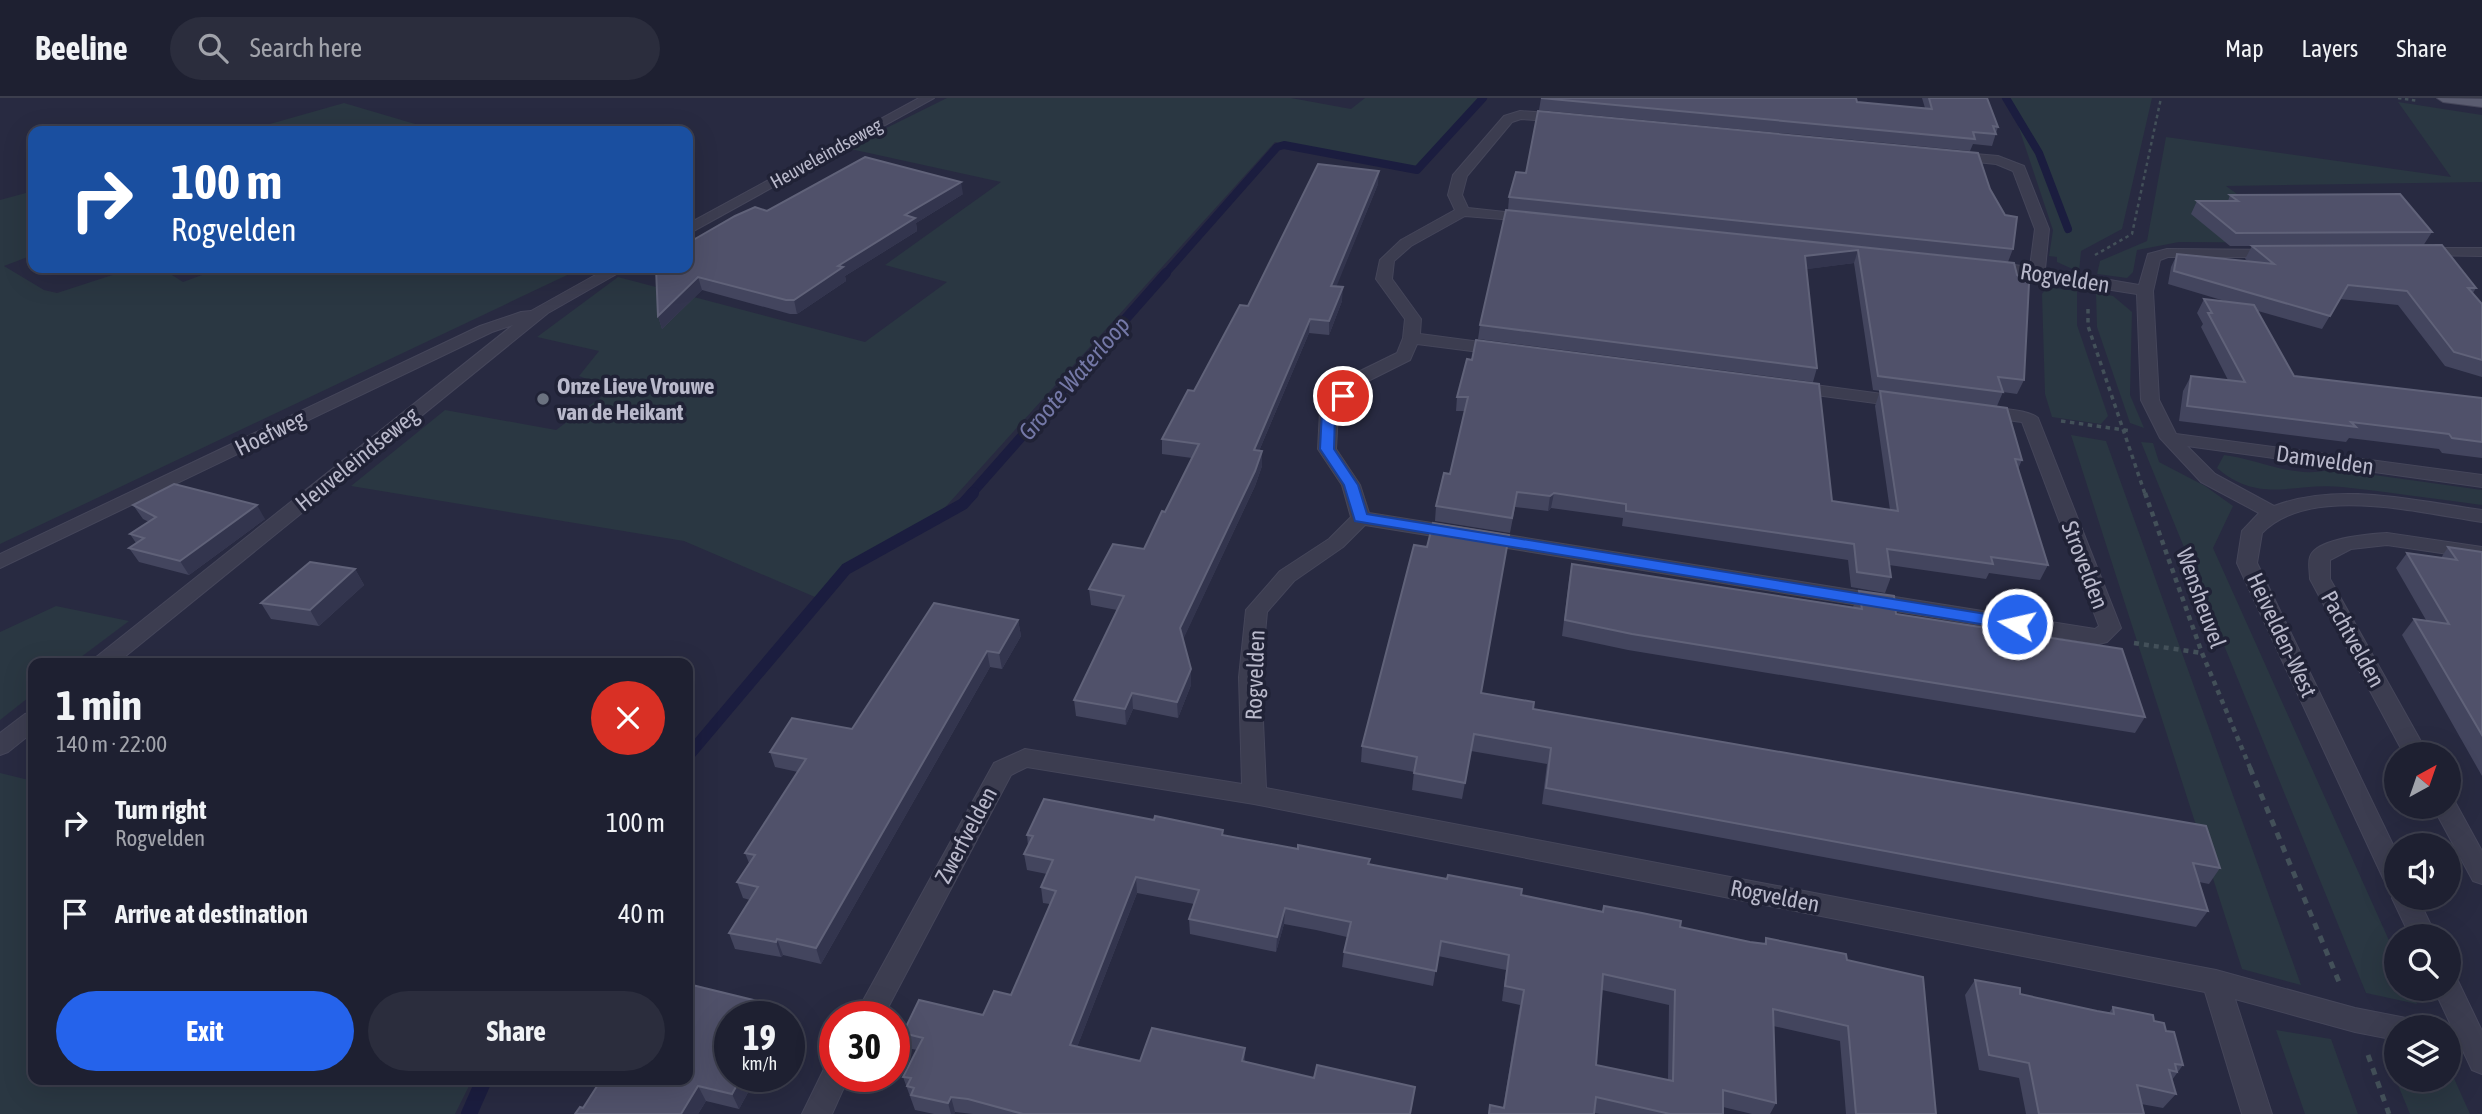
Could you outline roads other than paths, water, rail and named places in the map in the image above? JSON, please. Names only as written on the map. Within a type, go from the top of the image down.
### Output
[{"type":"main road","points":[[2443,98],[2482,103]]},
{"type":"street","name":"Heuveleindseweg","points":[[693,227],[928,98]]},
{"type":"street","points":[[1463,212],[1455,195],[1460,176],[1508,120],[1520,116],[1576,119]]},
{"type":"street","points":[[1944,155],[1998,160],[2019,169],[2042,229],[2037,272]]},
{"type":"street","points":[[1361,518],[1351,485],[1327,449],[1329,412],[1356,380],[1404,356],[1412,338],[1413,319],[1384,279],[1387,260],[1406,243],[1463,212],[1559,222]]},
{"type":"street","points":[[2400,253],[2475,252],[2482,267]]},
{"type":"street","points":[[2290,253],[2167,253],[2153,257],[2145,291],[2150,400],[2169,438],[2208,478],[2273,513],[2312,502],[2360,500],[2482,516]]},
{"type":"street","name":"Rogvelden","points":[[1968,265],[2037,272],[2145,291]]},
{"type":"street","name":"Heuveleindseweg","points":[[109,658],[542,310],[610,273]]},
{"type":"street","name":"Hoefweg","points":[[0,562],[486,329],[542,310]]},
{"type":"street","points":[[1412,338],[1521,352]]},
{"type":"street","points":[[1768,384],[1919,404]]},
{"type":"street","name":"Strovelden","points":[[1361,518],[2099,638],[2110,628],[2029,418],[1960,409]]},
{"type":"street","name":"Damvelden","points":[[2169,438],[2482,481]]},
{"type":"street","name":"Heivelden-West","points":[[2273,513],[2252,531],[2248,563],[2384,852]]},
{"type":"street","name":"Rogvelden","points":[[1361,518],[1336,543],[1287,576],[1257,610],[1250,677],[1254,795],[2216,982],[2355,1020],[2384,1025]]},
{"type":"street","name":"Pachtvelden","points":[[2409,742],[2320,579],[2320,557],[2346,543],[2387,539],[2482,553]]},
{"type":"street","points":[[0,746],[28,724]]},
{"type":"street","name":"Zwerfvelden","points":[[877,1001],[1002,769],[1025,758],[1254,795]]},
{"type":"street","points":[[2452,819],[2482,873]]},
{"type":"street","points":[[2216,982],[2257,1114]]},
{"type":"street","points":[[2452,1001],[2468,1046]]},
{"type":"street","points":[[817,1114],[827,1092]]},
{"type":"waterway","name":"Groote Waterloop","points":[[1165,274],[1277,147],[1284,145],[1417,170],[1483,98]]},
{"type":"waterway","points":[[2006,98],[2039,153],[2068,229]]},
{"type":"waterway","name":"Groote Waterloop","points":[[971,494],[1166,273]]},
{"type":"waterway","name":"Groote Waterloop","points":[[693,750],[846,569],[963,504],[973,493]]},
{"type":"waterway","name":"Groote Waterloop","points":[[469,1114],[482,1085]]},
{"type":"place","name":"Onze Lieve Vrouwe van de Heikant","points":[[543,399]]}]
